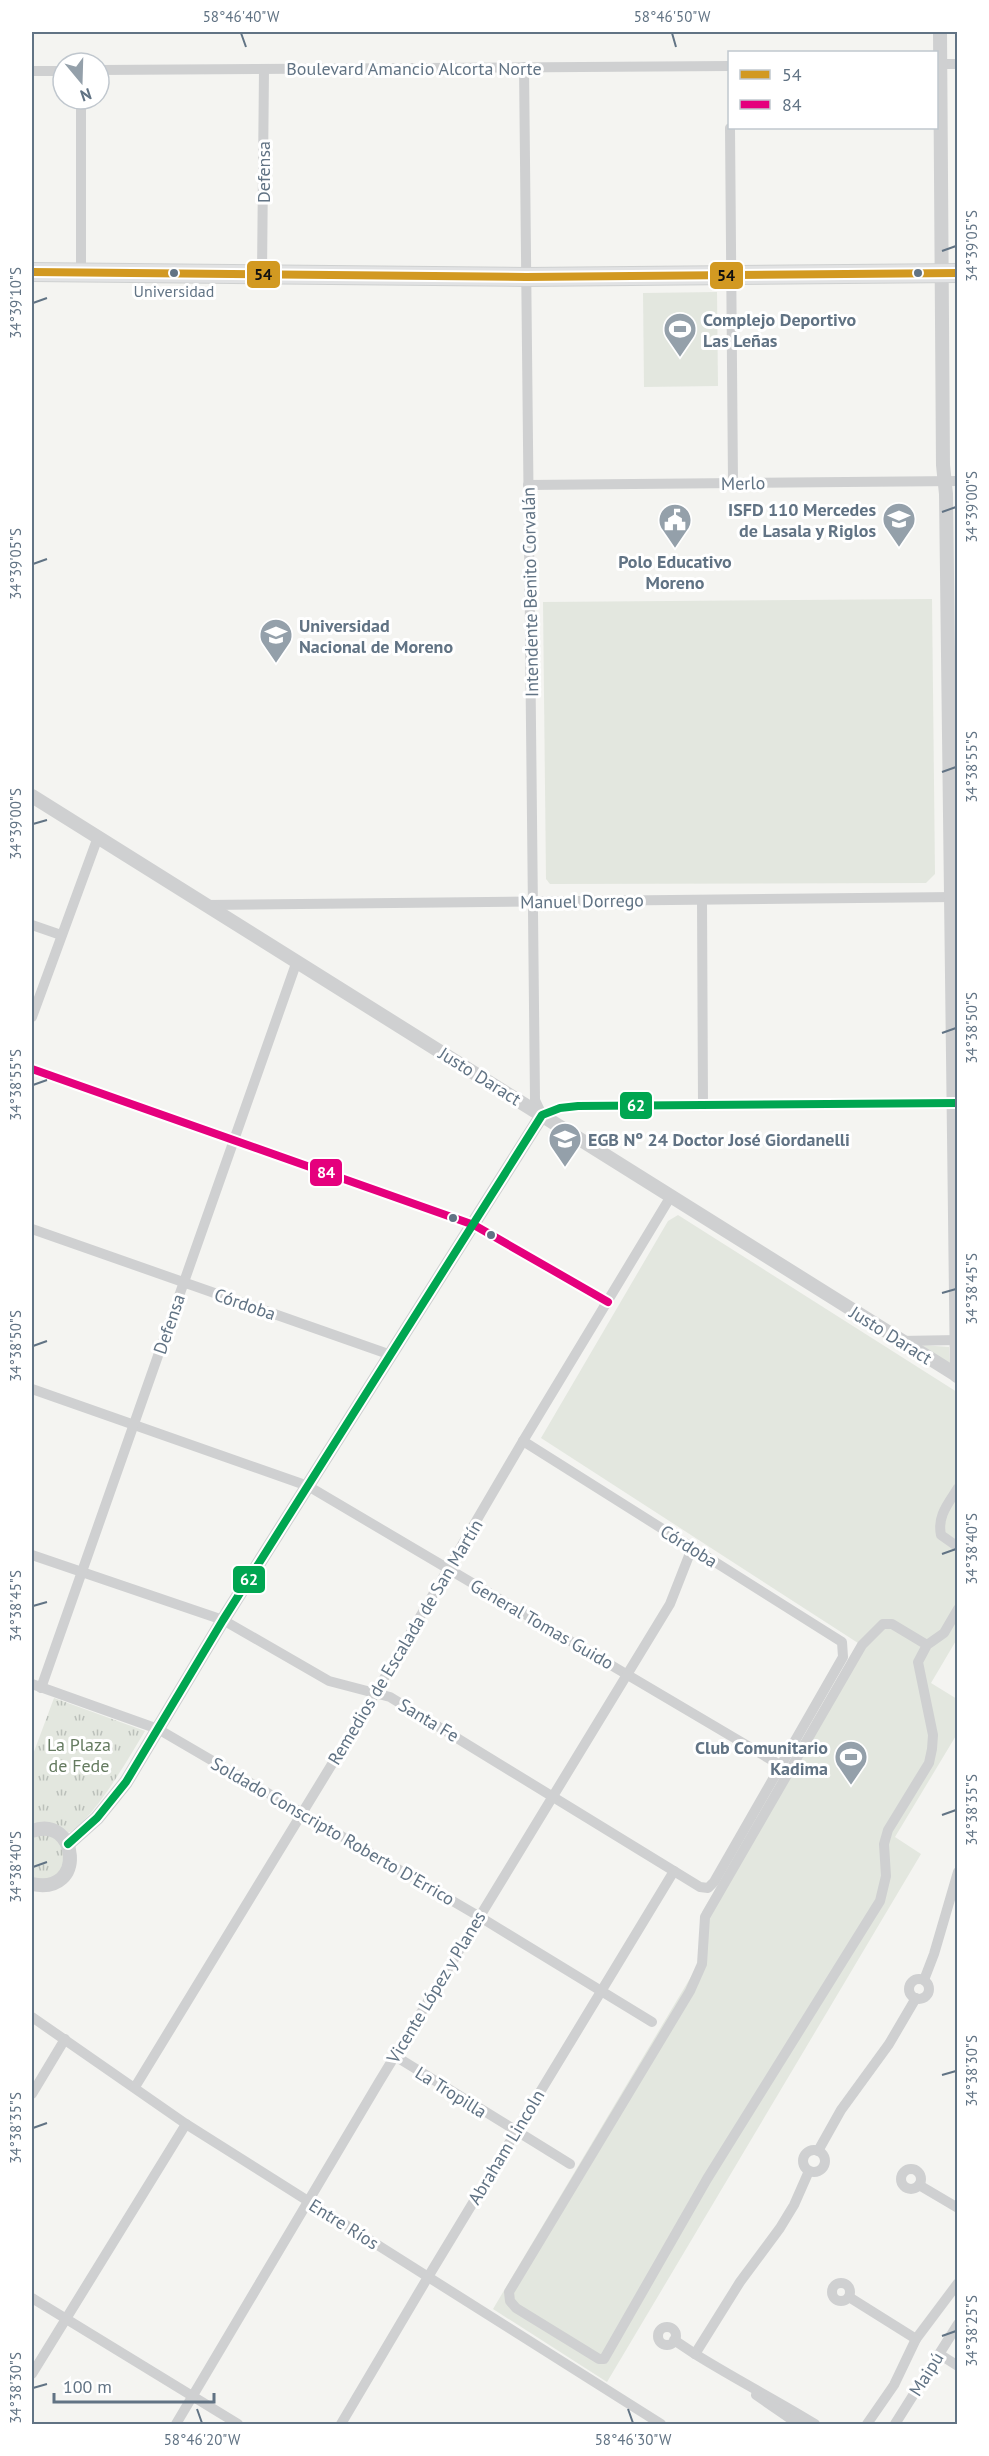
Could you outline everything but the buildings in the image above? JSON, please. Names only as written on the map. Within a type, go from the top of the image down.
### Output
[{"type":"main road","points":[[32,272],[526,277],[949,273]]},
{"type":"street","points":[[940,32],[938,64],[949,273],[957,1376]]},
{"type":"street","points":[[938,64],[957,64]]},
{"type":"street","name":"Boulevard Amancio Alcorta Norte","points":[[111,70],[728,66]]},
{"type":"street","name":"Intendente Benito Corvalán","points":[[524,67],[534,1080],[535,1100],[542,1115]]},
{"type":"street","name":"Defensa","points":[[262,274],[264,69]]},
{"type":"street","points":[[32,71],[51,70]]},
{"type":"street","points":[[81,111],[81,273]]},
{"type":"street","points":[[730,129],[734,483]]},
{"type":"street","name":"Merlo","points":[[528,485],[951,481]]},
{"type":"street","name":"Justo Daract","points":[[32,796],[957,1376]]},
{"type":"street","points":[[32,1017],[98,837]]},
{"type":"street","name":"Manuel Dorrego","points":[[206,904],[954,897]]},
{"type":"street","points":[[702,900],[703,1105]]},
{"type":"street","points":[[32,925],[61,935]]},
{"type":"street","name":"Defensa","points":[[36,1686],[81,1572],[134,1425],[297,961]]},
{"type":"street","points":[[32,1070],[474,1225],[608,1302]]},
{"type":"street","points":[[68,1845],[97,1818],[126,1782],[223,1620],[542,1115],[560,1108],[955,1103]]},
{"type":"street","name":"Remedios de Escalada de San Martín","points":[[135,2087],[376,1692],[523,1441],[671,1196]]},
{"type":"street","name":"Córdoba","points":[[32,1229],[391,1355]]},
{"type":"street","points":[[900,1341],[957,1340]]},
{"type":"street","name":"General Tomas Guido","points":[[32,1389],[308,1486],[780,1765]]},
{"type":"street","name":"Córdoba","points":[[523,1441],[842,1641],[843,1656],[780,1765]]},
{"type":"street","points":[[957,1488],[941,1515],[939,1527],[941,1535],[957,1547]]},
{"type":"street","name":"Vicente López y Planes","points":[[176,2424],[307,2201],[670,1604],[692,1548]]},
{"type":"street","name":"Santa Fe","points":[[32,1555],[223,1620],[329,1681],[390,1696],[700,1887],[708,1888],[714,1882],[780,1765]]},
{"type":"street","points":[[927,1645],[892,1624],[883,1624],[862,1645],[705,1917],[702,1964],[690,1991],[509,2292],[510,2301],[516,2308],[599,2359],[604,2359],[707,2179],[880,1901],[886,1876],[884,1844],[888,1830],[928,1763],[932,1749],[933,1735],[918,1662],[927,1645],[944,1633],[957,1609]]},
{"type":"street","name":"Soldado Conscripto Roberto D'Errico","points":[[36,1686],[158,1729],[480,1917],[652,2022]]},
{"type":"street","points":[[32,1832],[45,1829],[54,1831],[68,1845],[70,1864],[66,1873],[51,1885],[32,1884]]},
{"type":"street","name":"Abraham Lincoln","points":[[342,2424],[428,2277],[674,1871]]},
{"type":"street","points":[[695,2354],[740,2282],[780,2228],[794,2205],[809,2171],[817,2171],[823,2167],[823,2156],[818,2151],[841,2110],[889,2044],[915,1998],[911,1994],[911,1985],[918,1980],[924,1980],[934,1954],[957,1872]]},
{"type":"street","name":"Entre Ríos","points":[[32,2017],[186,2124],[661,2424]]},
{"type":"street","points":[[32,2094],[64,2039]]},
{"type":"street","name":"La Tropilla","points":[[395,2056],[570,2164]]},
{"type":"street","points":[[32,2374],[186,2124]]},
{"type":"street","points":[[919,2185],[957,2208]]},
{"type":"street","points":[[867,2424],[894,2385],[916,2339],[957,2283]]},
{"type":"street","points":[[849,2297],[916,2339]]},
{"type":"street","points":[[32,2298],[238,2424]]},
{"type":"street","name":"Maipú","points":[[895,2424],[957,2324]]},
{"type":"street","points":[[674,2340],[740,2382],[771,2397],[816,2424]]},
{"type":"street","points":[[939,2354],[957,2366]]},
{"type":"street","points":[[740,2382],[772,2408],[798,2424]]},
{"type":"green space","name":"Complejo Deportivo Las Leñas","points":[[717,292],[718,386],[644,387],[643,293]]},
{"type":"green space","points":[[932,599],[935,874],[926,883],[550,884],[546,879],[543,602]]},
{"type":"green space","name":"Club Comunitario Kadima","points":[[678,1215],[957,1392],[957,1639],[931,1683],[957,1699],[957,1734],[895,1837],[921,1854],[607,2382],[493,2309],[698,1965],[702,1912],[858,1643],[541,1438],[668,1221]]},
{"type":"green space","points":[[922,1345],[949,1347],[950,1366]]},
{"type":"green space","name":"La Plaza de Fede","points":[[54,1698],[145,1731],[100,1802],[78,1826],[68,1833],[48,1825],[32,1823],[32,1757]]},
{"type":"green space","points":[[32,1831],[62,1837],[66,1873],[32,1884]]},
{"type":"transit line","name":"54","points":[[32,272],[526,277],[958,273]]},
{"type":"transit line","name":"84","points":[[32,1069],[474,1225],[608,1302]]},
{"type":"transit line","name":"62","points":[[68,1844],[97,1818],[126,1782],[223,1620],[542,1115],[560,1108],[578,1106],[958,1103]]},
{"type":"place","name":"Universidad","points":[[174,273]]},
{"type":"place","name":"Complejo Deportivo Las Leñas","points":[[680,358]]},
{"type":"place","name":"ISFD 110 Mercedes de Lasala y Riglos","points":[[899,548]]},
{"type":"place","name":"Polo Educativo Moreno","points":[[675,549]]},
{"type":"place","name":"Universidad Nacional de Moreno","points":[[276,664]]},
{"type":"place","name":"EGB Nº 24 Doctor José Giordanelli","points":[[565,1168]]},
{"type":"place","name":"Club Comunitario Kadima","points":[[851,1786]]}]
